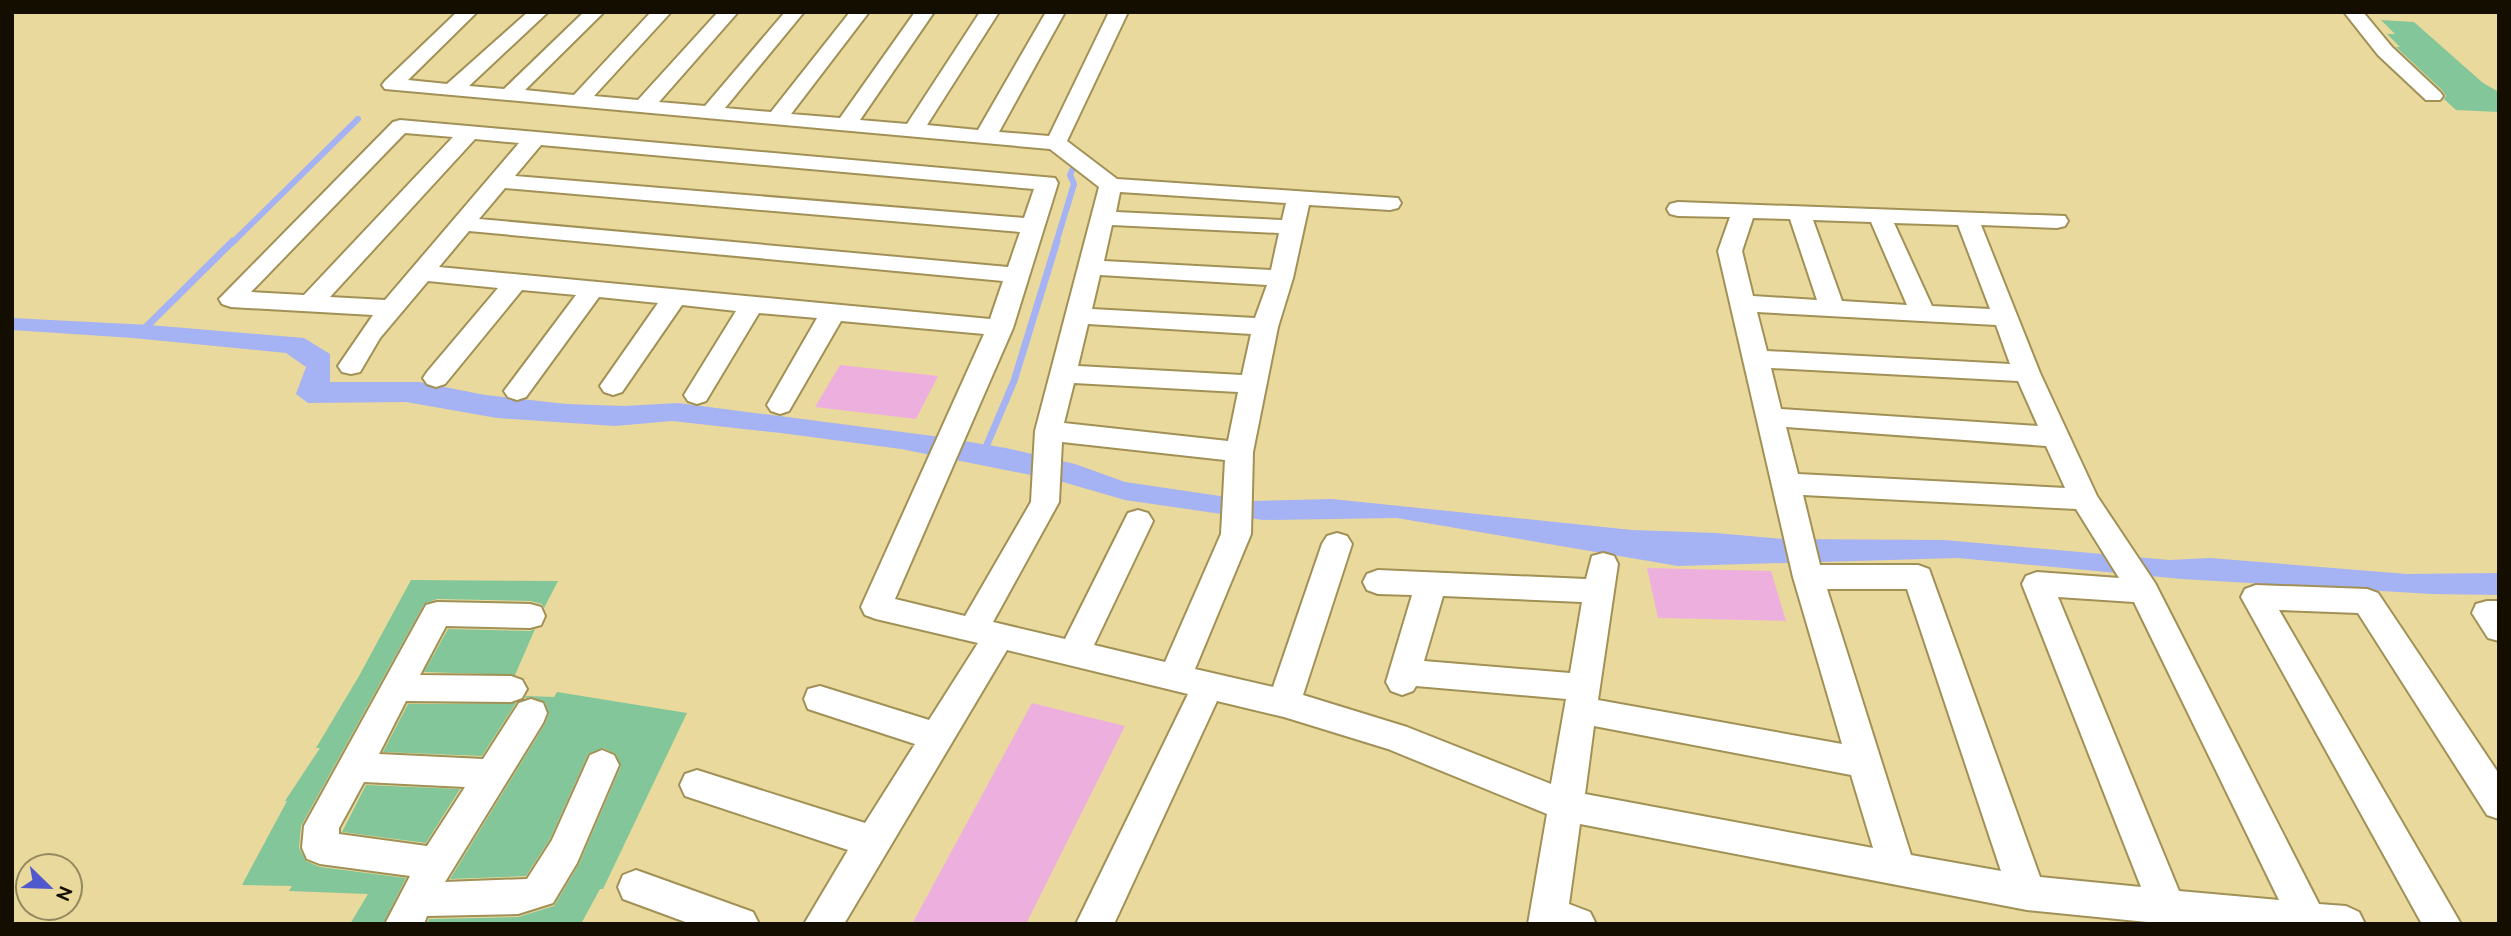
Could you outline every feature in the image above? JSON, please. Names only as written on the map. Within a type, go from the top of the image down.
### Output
[{"type":"street","points":[[468,12],[391,85],[1056,144],[1111,185],[1390,203]]},
{"type":"street","points":[[392,308],[231,299],[400,126],[539,12]]},
{"type":"street","points":[[509,95],[595,12]]},
{"type":"street","points":[[635,12],[661,13]]},
{"type":"street","points":[[643,107],[729,12]]},
{"type":"street","points":[[710,113],[795,12]]},
{"type":"street","points":[[776,119],[860,12]]},
{"type":"street","points":[[846,125],[925,12]]},
{"type":"street","points":[[913,131],[990,12]]},
{"type":"street","points":[[985,137],[1056,12]]},
{"type":"street","points":[[1056,144],[1119,12]]},
{"type":"street","points":[[2353,12],[2385,51],[2433,96]]},
{"type":"street","points":[[578,102],[661,13]]},
{"type":"street","points":[[400,126],[1047,183],[1000,328],[876,607],[1284,703],[1395,737],[1566,806],[2027,893],[2346,924]]},
{"type":"street","points":[[311,303],[470,132]]},
{"type":"street","points":[[351,366],[370,334],[536,138]]},
{"type":"street","points":[[499,181],[1033,226]]},
{"type":"street","points":[[823,924],[937,737],[1045,502],[1049,430],[1111,185]]},
{"type":"street","points":[[1095,924],[1191,681],[1236,534],[1239,452],[1265,327],[1281,278],[1299,197]]},
{"type":"street","points":[[1678,209],[2057,221]]},
{"type":"street","points":[[1744,211],[1730,251],[1742,303],[1808,577],[1897,868]]},
{"type":"street","points":[[1799,213],[1832,308]]},
{"type":"street","points":[[1879,215],[1923,313]]},
{"type":"street","points":[[1103,218],[1292,227]]},
{"type":"street","points":[[1967,218],[2028,373],[2084,499],[2144,591],[2306,919]]},
{"type":"street","points":[[463,225],[1017,275]]},
{"type":"street","points":[[1091,267],[1281,278]]},
{"type":"street","points":[[422,273],[1000,328]]},
{"type":"street","points":[[436,378],[516,282]]},
{"type":"street","points":[[517,391],[593,289]]},
{"type":"street","points":[[613,386],[676,297]]},
{"type":"street","points":[[1742,303],[2006,318]]},
{"type":"street","points":[[696,395],[752,304]]},
{"type":"street","points":[[780,405],[833,312]]},
{"type":"street","points":[[1078,316],[1265,327]]},
{"type":"street","points":[[1756,359],[2028,373]]},
{"type":"street","points":[[1064,374],[1253,384]]},
{"type":"street","points":[[1769,417],[2056,437]]},
{"type":"street","points":[[1049,430],[1239,452]]},
{"type":"street","points":[[1786,484],[2084,499]]},
{"type":"street","points":[[1074,653],[1138,521]]},
{"type":"street","points":[[1284,703],[1337,544]]},
{"type":"street","points":[[1808,577],[1918,577],[2027,893]]},
{"type":"street","points":[[1378,582],[1431,584],[1601,578],[1566,806],[1558,921]]},
{"type":"street","points":[[1431,584],[1404,677],[1582,699],[1865,763]]},
{"type":"street","points":[[2144,591],[2037,584],[2167,906]]},
{"type":"street","points":[[2442,924],[2256,597],[2367,601],[2499,804]]},
{"type":"street","points":[[2499,613],[2487,613],[2499,629]]},
{"type":"street","points":[[436,863],[320,848],[322,826],[437,614],[530,616]]},
{"type":"street","points":[[397,688],[521,701],[492,774],[436,863],[410,912]]},
{"type":"street","points":[[820,699],[937,737]]},
{"type":"street","points":[[410,912],[522,898],[539,892],[552,875],[602,765]]},
{"type":"street","points":[[356,766],[492,774]]},
{"type":"street","points":[[697,785],[873,842]]},
{"type":"street","points":[[636,887],[740,924]]},
{"type":"shaded area","points":[[840,365],[938,376],[916,419],[815,407]]},
{"type":"shaded area","points":[[1647,568],[1771,571],[1786,621],[1658,618]]},
{"type":"shaded area","points":[[1032,703],[1125,726],[1026,924],[912,924]]},
{"type":"water","points":[[12,318],[149,325],[304,338],[330,354],[330,382],[419,382],[485,395],[566,404],[624,406],[678,403],[1006,448],[1075,464],[1125,482],[1254,501],[1332,499],[1632,530],[1784,539],[1945,540],[2169,560],[2210,558],[2407,574],[2499,573],[2499,595],[2432,594],[2182,579],[1958,558],[1678,566],[1397,518],[1263,520],[1125,500],[1056,480],[901,449],[781,433],[672,421],[615,426],[497,418],[406,402],[308,403],[296,394],[306,367],[286,353],[133,338],[12,330]]},
{"type":"building","points":[[2381,20],[2414,22],[2483,83],[2499,92],[2499,112],[2456,110],[2444,99],[2446,96],[2442,90],[2396,47],[2400,47],[2387,34],[2395,34]]},
{"type":"building","points":[[411,580],[558,581],[544,608],[542,604],[530,601],[437,599],[424,604],[301,826],[299,848],[306,861],[320,867],[406,878],[383,924],[350,924],[368,894],[289,891],[292,886],[242,885],[285,801],[320,748],[316,748]]},
{"type":"building","points":[[448,629],[535,629],[515,675],[424,672]]},
{"type":"building","points":[[557,692],[687,713],[603,889],[600,889],[581,924],[427,924],[429,919],[518,917],[554,906],[579,864],[621,766],[616,754],[603,748],[588,754],[550,839],[526,876],[450,879],[545,724],[549,714],[545,702],[532,697],[525,698],[526,696],[554,697]]},
{"type":"building","points":[[516,703],[482,756],[383,752],[408,704]]},
{"type":"building","points":[[366,785],[460,789],[426,843],[342,832]]},
{"type":"waterway","points":[[232,243],[358,119]]},
{"type":"waterway","points":[[1056,243],[1074,184],[1070,175],[1074,166]]},
{"type":"waterway","points":[[143,330],[233,241]]},
{"type":"waterway","points":[[983,454],[1014,381],[1057,241]]}]
